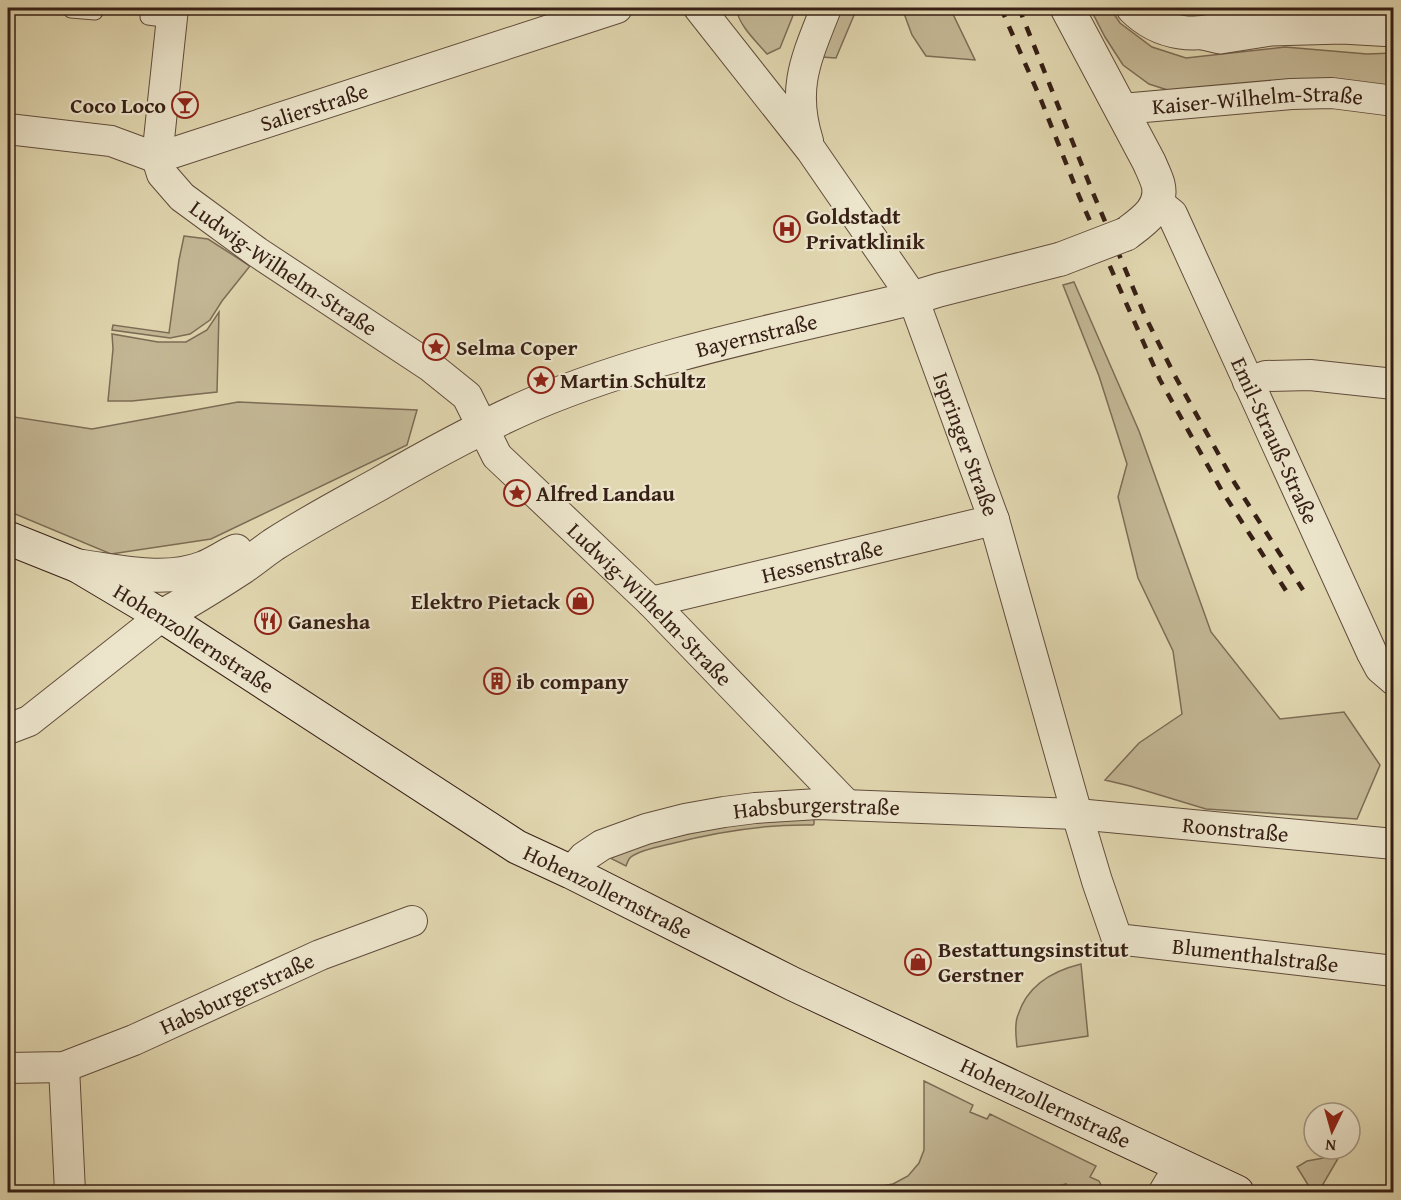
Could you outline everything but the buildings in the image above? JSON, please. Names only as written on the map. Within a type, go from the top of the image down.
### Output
[{"type":"street","name":"Salierstraße","points":[[157,158],[617,8]]},
{"type":"street","name":"Ispringer Straße","points":[[699,8],[811,150],[913,298],[994,520],[1077,814],[1117,939]]},
{"type":"street","points":[[811,150],[804,128],[800,94],[806,60],[826,8]]},
{"type":"street","points":[[1067,8],[1149,162],[1158,183],[1157,202]]},
{"type":"street","points":[[1133,8],[1160,27],[1171,31],[1203,33],[1220,37],[1282,28],[1342,27],[1394,30]]},
{"type":"street","points":[[1203,33],[1231,24],[1255,8]]},
{"type":"street","points":[[8,129],[111,141],[157,158],[164,15]]},
{"type":"street","name":"Kaiser-Wilhelm-Straße","points":[[1122,109],[1291,94],[1332,93],[1394,101]]},
{"type":"street","name":"Ludwig-Wilhelm-Straße","points":[[157,158],[162,174],[182,197],[257,252],[431,367],[467,396],[497,456],[651,602],[847,805]]},
{"type":"street","name":"Bayernstraße","points":[[8,729],[29,721],[162,616],[195,598],[315,519],[418,462],[530,405],[578,386],[666,357],[913,298],[1061,259],[1126,234],[1147,217],[1157,202]]},
{"type":"street","name":"Emil-Strauß-Straße","points":[[1157,202],[1172,214],[1248,382],[1379,639],[1380,668],[1394,680]]},
{"type":"street","points":[[1248,382],[1266,375],[1310,375],[1394,384]]},
{"type":"street","name":"Hessenstraße","points":[[651,602],[994,520]]},
{"type":"street","name":"Hohenzollernstraße","points":[[8,538],[78,566],[162,616],[517,847],[793,984],[999,1082],[1172,1179],[1233,1192]]},
{"type":"street","name":"Bayernstraße","points":[[78,566],[133,573],[174,575],[204,568],[249,544],[272,546]]},
{"type":"street","name":"Habsburgerstraße","points":[[571,872],[584,857],[602,845],[646,829],[755,808],[809,804],[1077,814]]},
{"type":"street","name":"Roonstraße","points":[[1077,814],[1387,838]]},
{"type":"street","name":"Habsburgerstraße","points":[[8,1068],[64,1067],[134,1040],[320,955],[412,921]]},
{"type":"street","name":"Blumenthalstraße","points":[[1117,939],[1394,971]]},
{"type":"street","points":[[64,1067],[70,1192]]},
{"type":"lane","points":[[71,8],[71,10],[95,12]]},
{"type":"shaded area","points":[[736,8],[796,8],[780,48],[767,54],[744,27]]},
{"type":"shaded area","points":[[838,8],[857,8],[836,58],[821,57]]},
{"type":"shaded area","points":[[902,8],[950,8],[975,60],[926,56],[912,35]]},
{"type":"shaded area","points":[[1090,8],[1110,8],[1120,23],[1152,47],[1186,58],[1285,47],[1367,54],[1393,53],[1393,90],[1183,95],[1149,84],[1123,65]]},
{"type":"shaded area","points":[[1158,8],[1214,8],[1193,20]]},
{"type":"shaded area","points":[[1292,8],[1393,8],[1393,23],[1281,21]]},
{"type":"shaded area","points":[[184,236],[208,239],[250,266],[210,320],[190,334],[170,338],[112,330],[113,325],[169,333]]},
{"type":"shaded area","points":[[1074,282],[1139,431],[1211,632],[1280,719],[1344,712],[1380,765],[1357,819],[1206,809],[1105,780],[1139,743],[1182,714],[1173,651],[1138,578],[1118,497],[1127,464],[1099,376],[1063,285]]},
{"type":"shaded area","points":[[219,312],[217,392],[132,401],[108,401],[113,349],[112,334],[158,342],[186,342],[207,330]]},
{"type":"shaded area","points":[[238,402],[417,410],[407,445],[211,539],[111,554],[8,511],[8,416],[92,429]]},
{"type":"shaded area","points":[[814,817],[813,825],[740,830],[651,848],[632,856],[626,866],[612,859],[649,842],[739,823]]},
{"type":"shaded area","points":[[1081,964],[1088,1036],[1017,1047],[1017,1019],[1022,1005],[1034,988],[1060,971]]},
{"type":"shaded area","points":[[924,1081],[973,1105],[970,1112],[987,1119],[990,1114],[1096,1166],[1090,1177],[1099,1181],[1101,1185],[1069,1192],[1066,1184],[1047,1189],[1048,1192],[841,1192],[893,1184],[908,1176],[919,1163],[924,1150]]},
{"type":"shaded area","points":[[1307,1161],[1337,1161],[1322,1186],[1316,1190],[1310,1188],[1297,1167]]},
{"type":"railway","points":[[1001,8],[1079,196],[1160,380],[1222,491],[1290,597]]},
{"type":"railway","points":[[1019,8],[1145,316],[1175,376],[1234,482],[1303,590]]},
{"type":"place","name":"Coco Loco","points":[[185,105]]},
{"type":"place","name":"Goldstadt Privatklinik","points":[[787,229]]},
{"type":"place","name":"Selma Coper","points":[[436,347]]},
{"type":"place","name":"Martin Schultz","points":[[541,380]]},
{"type":"place","name":"Alfred Landau","points":[[517,493]]},
{"type":"place","name":"Elektro Pietack","points":[[580,601]]},
{"type":"place","name":"Ganesha","points":[[268,621]]},
{"type":"place","name":"ib company","points":[[497,681]]},
{"type":"place","name":"Bestattungsinstitut Gerstner","points":[[918,962]]}]
